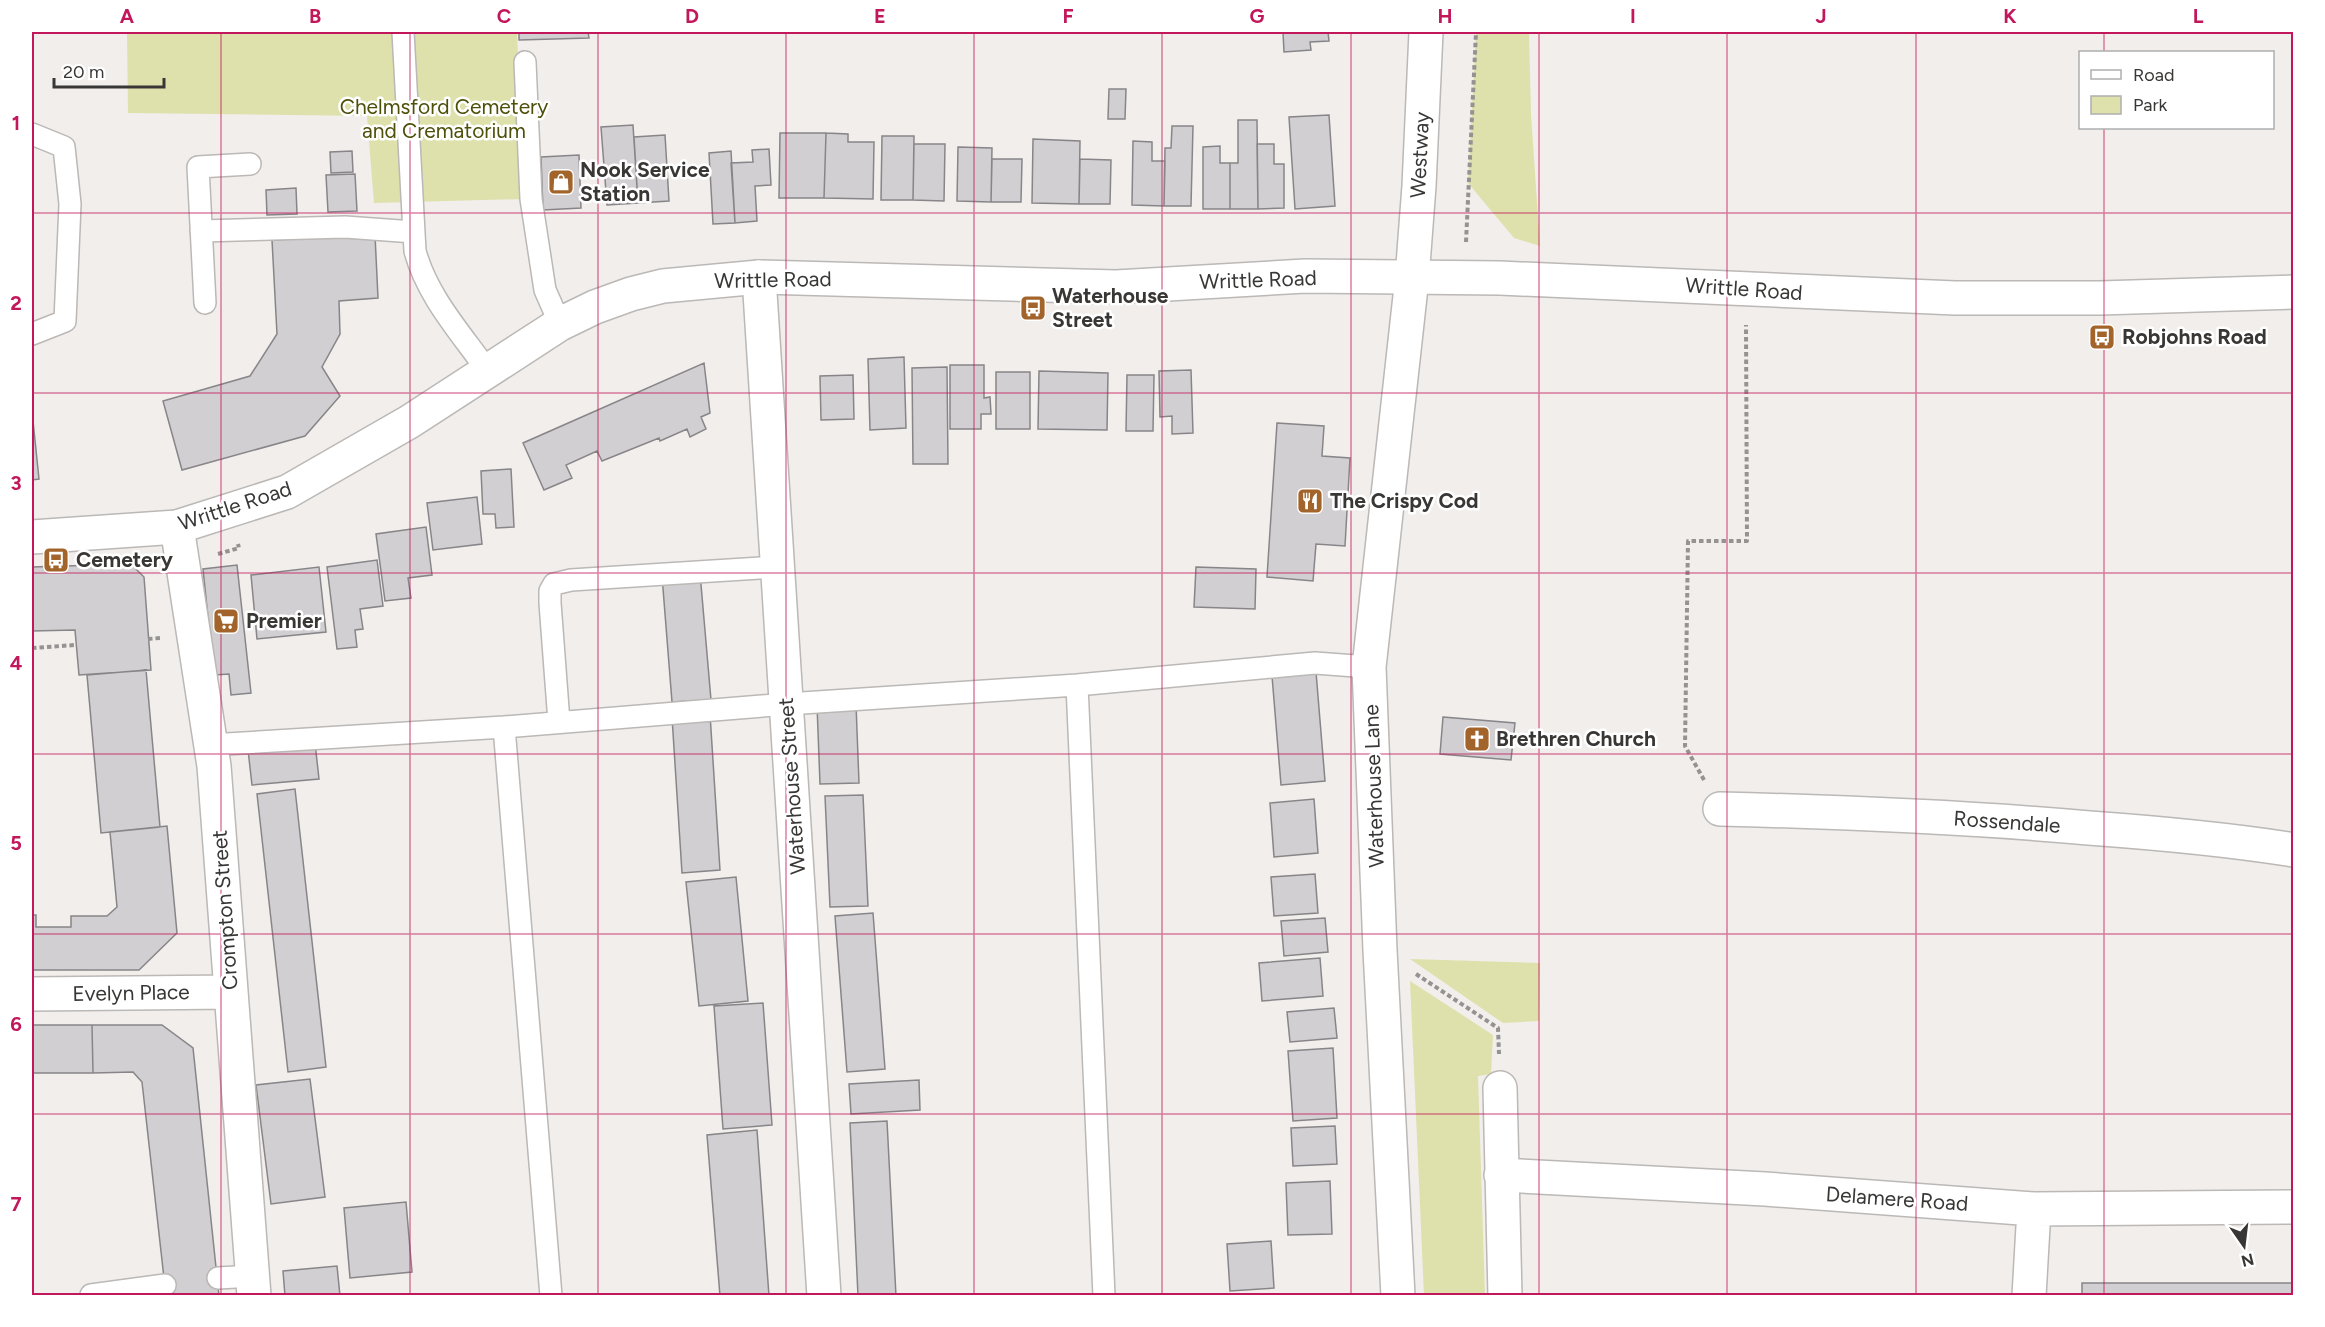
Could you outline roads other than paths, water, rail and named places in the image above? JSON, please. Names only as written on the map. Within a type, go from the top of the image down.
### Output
[{"type":"street","name":"Westway","points":[[1412,278],[1426,32]]},
{"type":"street","name":"Writtle Road","points":[[32,537],[177,527],[287,492],[410,422],[560,324],[604,303],[663,286],[759,276],[1116,286],[1305,276],[1746,288],[1809,293],[1955,298],[2100,298],[2294,292]]},
{"type":"street","name":"Waterhouse Street","points":[[759,276],[824,1296]]},
{"type":"street","name":"Waterhouse Lane","points":[[1398,1296],[1380,950],[1369,667],[1412,278]]},
{"type":"street","name":"Crompton Street","points":[[177,527],[210,745],[254,1286]]},
{"type":"street","name":"Rossendale","points":[[1720,809],[1869,812],[2055,825],[2224,839],[2294,850]]},
{"type":"street","name":"Evelyn Place","points":[[32,994],[231,992]]},
{"type":"street","points":[[1500,1088],[1505,1296]]},
{"type":"street","name":"Delamere Road","points":[[1501,1175],[1765,1189],[2034,1209],[2294,1207]]},
{"type":"street","points":[[2029,1296],[2034,1209]]},
{"type":"lane","points":[[403,32],[415,251],[428,286],[487,370]]},
{"type":"lane","points":[[525,62],[531,199],[545,290],[560,324]]},
{"type":"lane","points":[[32,134],[64,147],[70,204],[65,321],[32,334]]},
{"type":"lane","points":[[205,303],[198,167],[249,164]]},
{"type":"lane","points":[[201,231],[345,227],[414,232]]},
{"type":"lane","points":[[559,722],[550,603],[550,591],[554,584],[571,580],[777,567]]},
{"type":"lane","points":[[210,745],[504,727],[787,704],[1077,685],[1315,663],[1369,667]]},
{"type":"lane","points":[[1077,685],[1104,1296]]},
{"type":"lane","points":[[504,727],[551,1296]]},
{"type":"lane","points":[[218,1278],[254,1286]]},
{"type":"lane","points":[[91,1295],[165,1286]]},
{"type":"place","name":"Nook Service Station","points":[[561,182]]},
{"type":"place","name":"Waterhouse Street","points":[[1033,308]]},
{"type":"place","name":"Robjohns Road","points":[[2102,337]]},
{"type":"place","name":"The Crispy Cod","points":[[1310,501]]},
{"type":"place","name":"Cemetery","points":[[56,560]]},
{"type":"place","name":"Premier","points":[[226,621]]},
{"type":"place","name":"Brethren Church","points":[[1477,739]]},
{"type":"park label","name":"Chelmsford Cemetery and Crematorium","points":[[444,119]]}]
